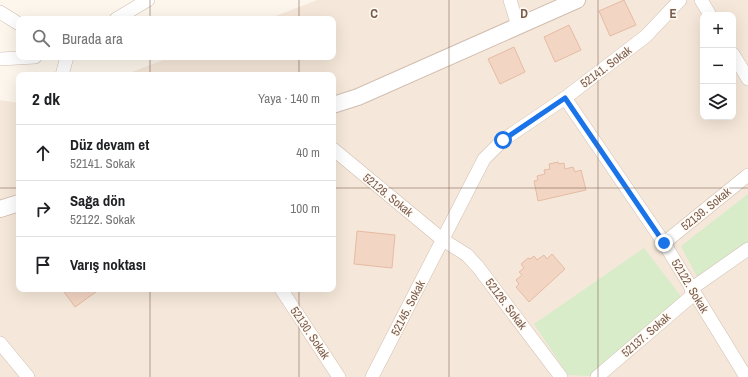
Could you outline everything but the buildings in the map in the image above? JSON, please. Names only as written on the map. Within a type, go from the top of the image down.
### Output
[{"type":"street","points":[[121,16],[148,0]]},
{"type":"street","points":[[510,0],[518,26]]},
{"type":"street","points":[[336,104],[358,97],[577,0]]},
{"type":"street","name":"52141. Sokak","points":[[443,240],[484,159],[503,140],[565,98],[646,36],[680,0]]},
{"type":"street","points":[[701,0],[708,12]]},
{"type":"street","points":[[0,12],[16,22]]},
{"type":"street","points":[[0,59],[16,58]]},
{"type":"street","points":[[736,59],[748,80]]},
{"type":"street","points":[[63,72],[66,60]]},
{"type":"street","name":"52122. Sokak","points":[[565,98],[664,243],[746,377]]},
{"type":"street","name":"52128. Sokak","points":[[336,151],[443,240]]},
{"type":"street","name":"52139. Sokak","points":[[664,243],[748,174]]},
{"type":"street","points":[[0,209],[16,204]]},
{"type":"street","name":"52145. Sokak","points":[[372,377],[443,240]]},
{"type":"street","name":"52126. Sokak","points":[[443,240],[467,255],[478,267],[561,377]]},
{"type":"street","name":"52137. Sokak","points":[[597,377],[693,291],[748,249]]},
{"type":"street","name":"52130. Sokak","points":[[283,292],[339,377]]},
{"type":"street","points":[[0,343],[28,377]]},
{"type":"shaded area","points":[[317,0],[748,0],[748,377],[0,377],[0,100],[16,103],[16,292],[336,292],[336,72],[132,72],[163,60],[336,60],[336,16],[276,16]]},
{"type":"green space","points":[[748,194],[748,242],[697,277],[681,246]]},
{"type":"green space","points":[[644,248],[680,295],[681,301],[592,376],[568,375],[534,324]]},
{"type":"route","points":[[503,140],[565,98],[664,243]]}]
